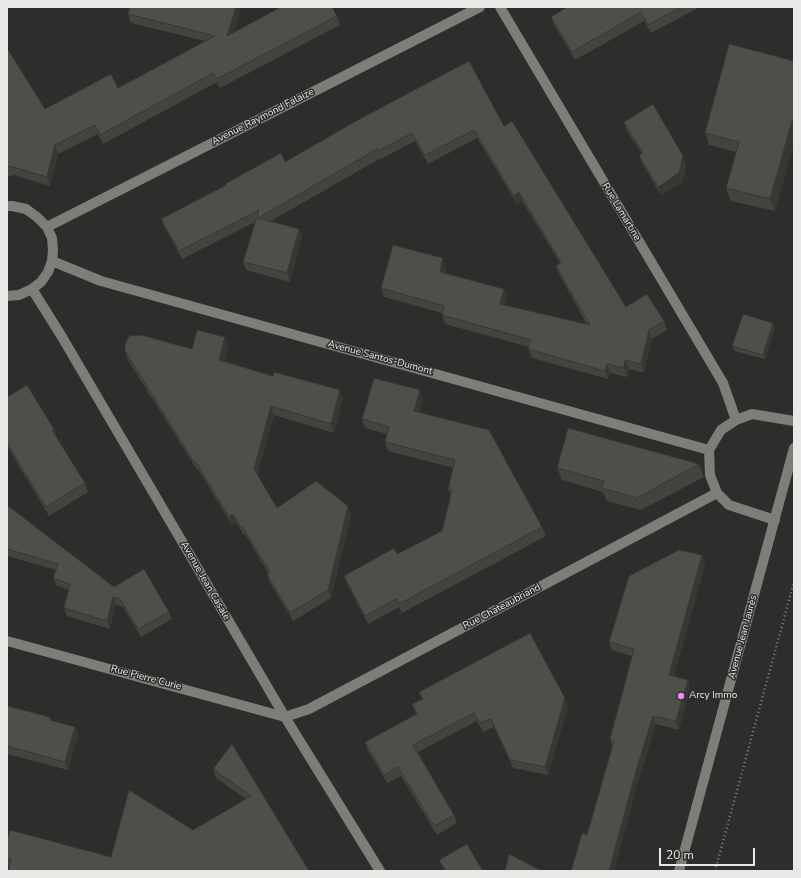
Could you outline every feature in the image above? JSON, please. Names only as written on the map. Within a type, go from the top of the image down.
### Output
[{"type":"street","name":"Avenue Raymond Falaize","points":[[47,227],[480,7]]},
{"type":"street","name":"Rue Lamartine","points":[[500,7],[722,384],[736,420]]},
{"type":"street","points":[[7,206],[26,209],[37,216],[47,227],[52,238],[53,250],[52,261],[48,272],[41,282],[32,289],[19,295],[7,296]]},
{"type":"street","name":"Avenue Santos-Dumont","points":[[52,261],[101,281],[709,450]]},
{"type":"street","name":"Avenue Jean Casale","points":[[32,289],[66,344],[285,717],[380,871]]},
{"type":"street","points":[[775,520],[729,505],[717,493],[710,474],[709,450],[721,430],[736,420],[752,414],[794,422]]},
{"type":"street","name":"Avenue Jean Jaurès","points":[[679,871],[794,448]]},
{"type":"street","name":"Rue Chateaubriand","points":[[285,717],[309,709],[717,493]]},
{"type":"street","name":"Rue Pierre Curie","points":[[7,640],[285,717]]},
{"type":"path","points":[[714,871],[794,582]]},
{"type":"building","points":[[130,7],[236,7],[227,36],[281,7],[332,7],[337,16],[217,79],[213,73],[100,135],[95,125],[55,145],[47,177],[10,166],[7,167],[7,48],[45,109],[111,74],[118,88],[215,36],[128,14]]},
{"type":"building","points":[[567,7],[681,7],[648,25],[641,12],[572,52],[551,17]]},
{"type":"building","points":[[729,44],[794,61],[794,121],[792,121],[770,199],[726,188],[739,142],[705,133]]},
{"type":"building","points":[[469,61],[504,126],[512,121],[626,307],[647,294],[664,321],[649,330],[641,364],[625,360],[624,368],[607,364],[605,371],[528,349],[531,340],[442,315],[444,306],[381,288],[393,245],[443,258],[440,272],[504,289],[500,304],[590,325],[556,266],[561,262],[519,192],[514,196],[474,130],[425,155],[412,133],[378,151],[377,149],[258,218],[299,229],[287,273],[243,262],[259,210],[179,251],[161,219],[226,185],[225,184],[281,153],[285,162],[356,121]]},
{"type":"building","points":[[653,104],[683,156],[679,173],[658,187],[639,156],[643,153],[624,122]]},
{"type":"building","points":[[743,314],[773,323],[763,355],[732,346]]},
{"type":"building","points":[[197,330],[225,337],[219,360],[273,376],[274,372],[340,390],[331,424],[271,406],[254,469],[277,508],[316,481],[348,506],[328,590],[290,613],[267,574],[270,572],[242,526],[241,527],[233,514],[229,516],[125,351],[125,345],[129,336],[141,335],[192,349]]},
{"type":"building","points":[[374,378],[420,390],[414,411],[489,430],[542,527],[399,604],[396,599],[365,616],[344,576],[394,548],[397,554],[442,531],[452,490],[448,489],[455,460],[385,442],[389,427],[362,419]]},
{"type":"building","points":[[27,385],[54,429],[52,430],[85,483],[46,507],[7,443],[7,397]]},
{"type":"building","points":[[568,428],[699,464],[637,498],[602,488],[604,481],[557,468]]},
{"type":"building","points":[[7,505],[114,587],[144,569],[169,612],[138,629],[120,599],[113,597],[107,621],[64,608],[70,584],[53,578],[58,564],[7,549]]},
{"type":"building","points":[[679,550],[702,555],[669,675],[688,680],[676,721],[653,716],[636,771],[609,871],[571,871],[582,833],[587,835],[614,741],[610,739],[634,649],[609,642],[629,576]]},
{"type":"building","points":[[530,633],[565,698],[545,767],[510,760],[491,719],[480,723],[474,713],[413,745],[454,815],[434,826],[398,767],[384,775],[365,742],[417,714],[412,704],[423,699],[419,692]]},
{"type":"building","points":[[7,706],[50,717],[50,720],[75,727],[65,762],[7,746]]},
{"type":"building","points":[[232,744],[309,871],[8,871],[11,859],[7,858],[7,840],[10,830],[111,857],[129,790],[193,830],[251,796],[213,769]]},
{"type":"building","points":[[467,844],[483,871],[446,871],[439,860]]},
{"type":"building","points":[[509,854],[542,871],[505,871]]},
{"type":"place","name":"Arcy Immo","points":[[681,696]]}]
